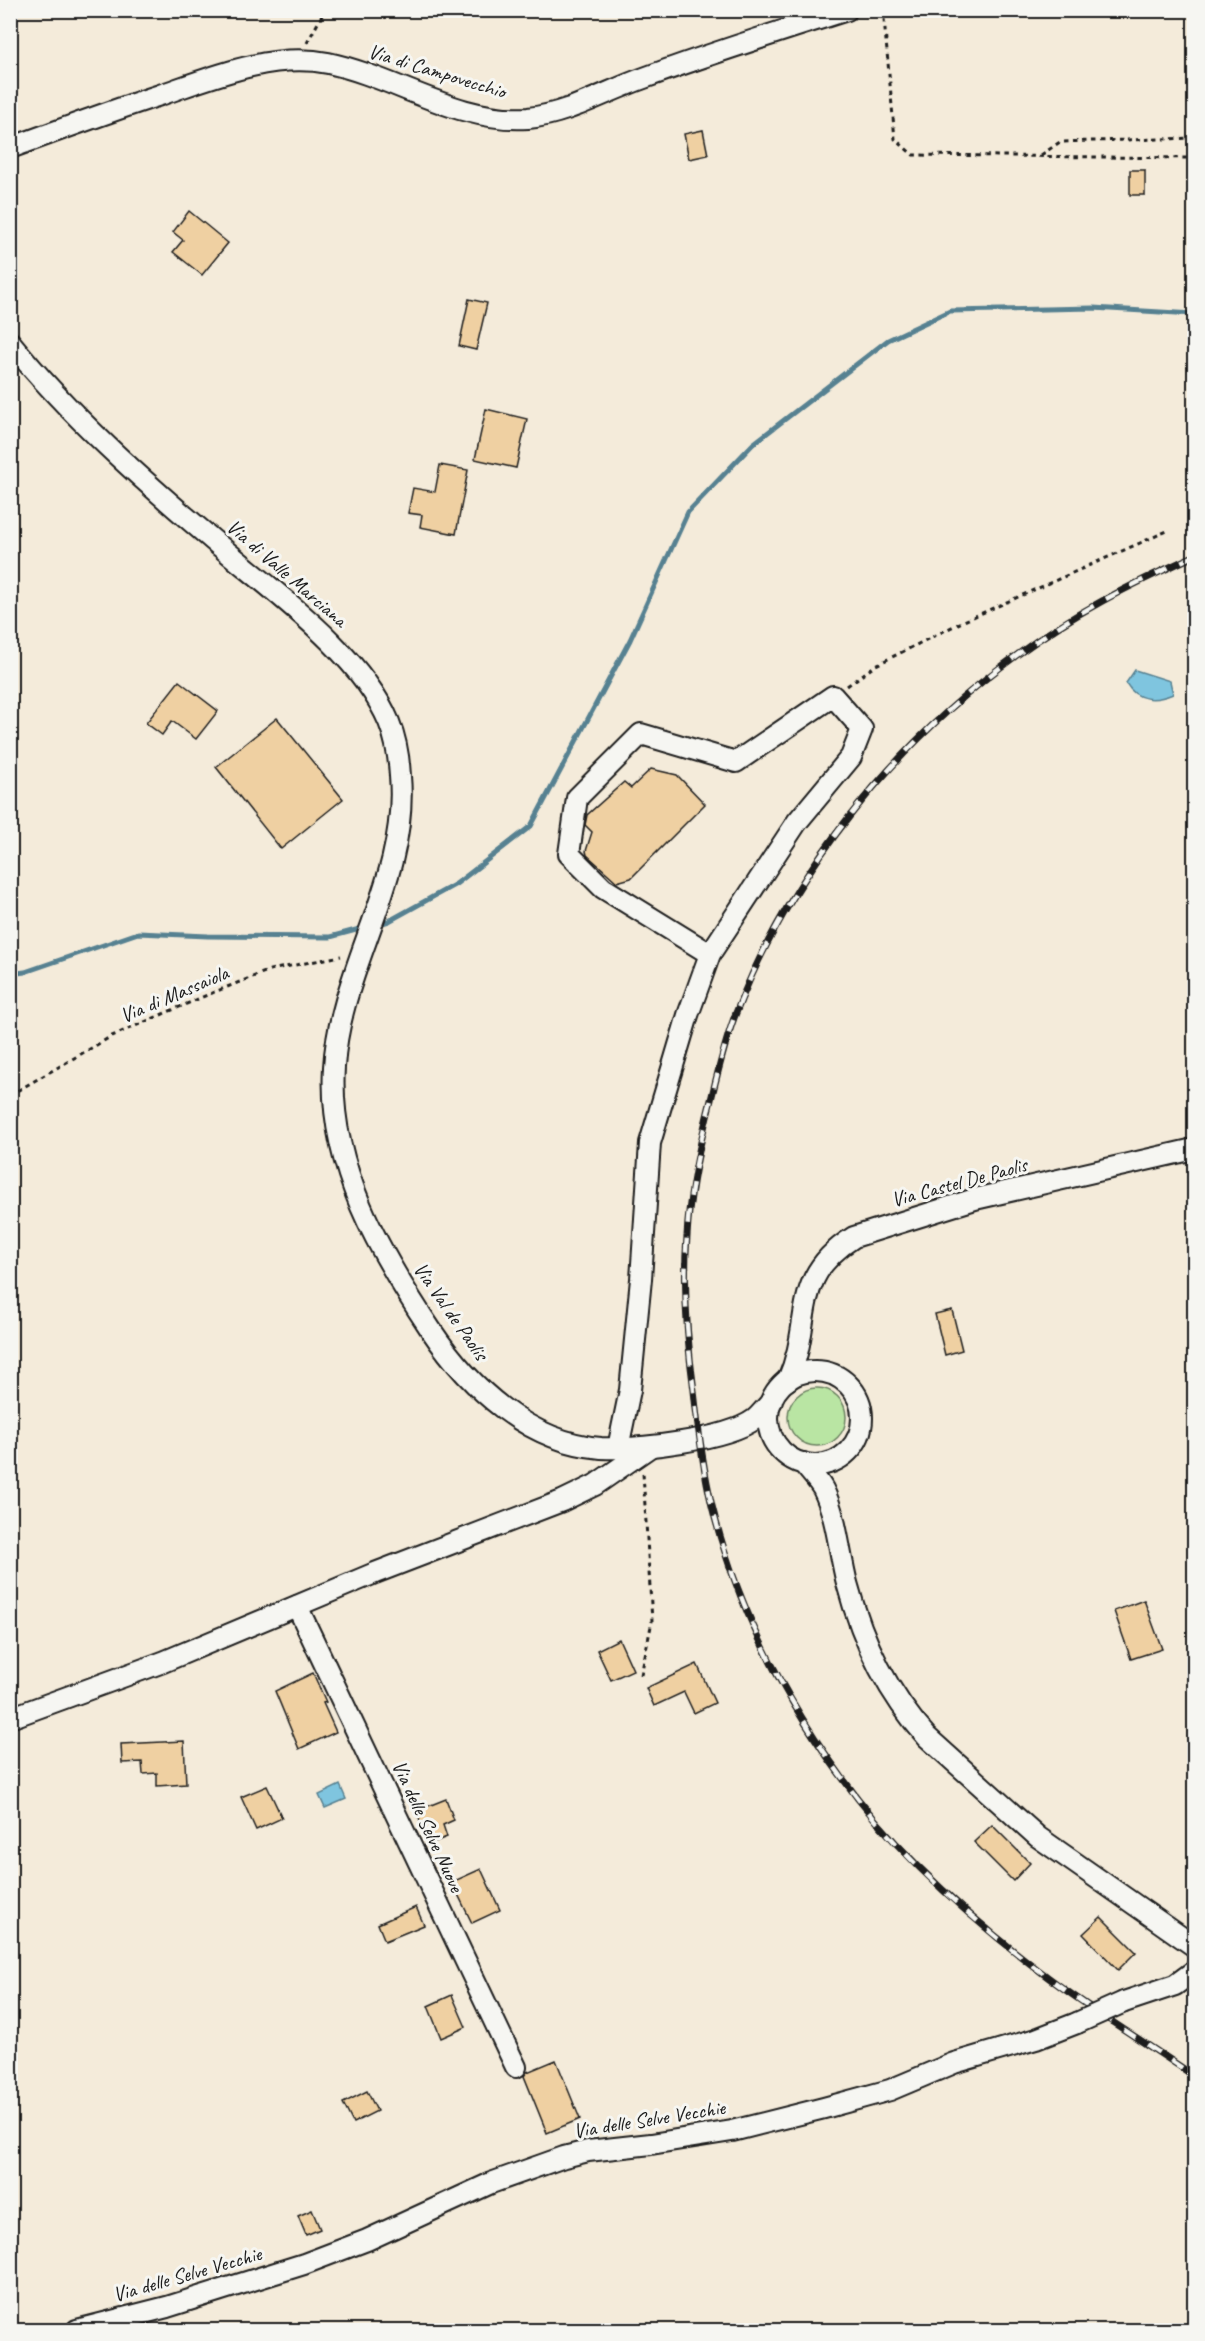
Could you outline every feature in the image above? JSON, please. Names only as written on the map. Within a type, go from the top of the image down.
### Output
[{"type":"street","name":"Via di Campovecchio","points":[[10,148],[181,87],[258,65],[297,60],[336,65],[486,115],[528,118],[569,108],[683,64],[847,10]]},
{"type":"street","name":"Via di Valle Marciana","points":[[10,342],[84,424],[194,524],[318,631],[348,660],[371,688],[392,731],[399,759],[401,789],[395,852],[362,952]]},
{"type":"street","points":[[618,1449],[632,1379],[650,1143],[688,1015],[710,954],[797,822],[851,757],[862,729],[833,696],[736,762],[640,734],[577,798],[569,854],[603,888],[710,954]]},
{"type":"street","name":"Via Val de Paolis","points":[[362,952],[337,1039],[333,1069],[334,1099],[345,1163],[379,1246],[399,1281],[446,1351],[482,1392],[517,1417],[558,1438],[586,1446],[646,1450],[732,1431],[755,1419],[771,1401]]},
{"type":"street","name":"Via Castel De Paolis","points":[[788,1380],[796,1360],[804,1302],[811,1282],[822,1264],[836,1248],[854,1237],[975,1199],[1194,1149]]},
{"type":"street","points":[[801,1336],[806,1350],[829,1373]]},
{"type":"street","points":[[807,1372],[829,1373],[841,1378],[858,1398],[862,1410],[862,1423],[852,1448],[842,1456],[817,1465],[803,1463],[793,1459],[777,1444],[770,1431],[771,1401],[788,1380],[807,1372]]},
{"type":"street","points":[[732,1431],[759,1436],[777,1444]]},
{"type":"street","points":[[10,1718],[163,1662],[297,1606],[570,1498],[595,1485],[646,1450]]},
{"type":"street","points":[[830,1462],[831,1512]]},
{"type":"street","points":[[803,1463],[822,1488],[831,1512],[847,1584],[865,1640],[891,1690],[914,1724],[1038,1837],[1194,1946]]},
{"type":"street","name":"Via delle Selve Nuove","points":[[297,1606],[516,2067]]},
{"type":"street","name":"Via delle Selve Vecchie","points":[[77,2331],[168,2307],[304,2264],[376,2236],[491,2183],[564,2157],[588,2151],[724,2133],[880,2093],[954,2062],[1036,2039],[1124,2002],[1168,1988],[1194,1971]]},
{"type":"path","points":[[297,60],[325,10]]},
{"type":"path","points":[[884,19],[895,139],[913,155],[1194,158]]},
{"type":"path","points":[[1040,156],[1060,142],[1194,138]]},
{"type":"path","points":[[833,696],[876,665],[964,621],[1167,531]]},
{"type":"path","name":"Via di Massaiola","points":[[10,1095],[112,1036],[212,993],[270,970],[362,952]]},
{"type":"path","points":[[641,1675],[652,1622],[646,1450]]},
{"type":"green space","points":[[811,1388],[823,1388],[838,1396],[846,1411],[846,1423],[838,1438],[823,1446],[811,1446],[796,1438],[788,1423],[788,1411],[796,1396]]},
{"type":"water","points":[[1135,670],[1170,681],[1173,694],[1154,699],[1136,694],[1126,683]]},
{"type":"water","points":[[340,1785],[346,1799],[325,1808],[319,1795]]},
{"type":"building","points":[[703,130],[708,155],[689,159],[684,134]]},
{"type":"building","points":[[1130,170],[1145,170],[1145,195],[1130,195]]},
{"type":"building","points":[[189,211],[228,243],[202,275],[173,252],[183,240],[173,232]]},
{"type":"building","points":[[469,299],[487,303],[476,350],[459,346]]},
{"type":"building","points":[[486,409],[527,419],[516,468],[475,459]]},
{"type":"building","points":[[440,465],[468,470],[456,534],[420,527],[422,515],[408,513],[413,488],[435,492]]},
{"type":"building","points":[[179,681],[218,711],[196,739],[172,721],[162,735],[146,723]]},
{"type":"building","points":[[277,718],[343,799],[281,849],[216,767]]},
{"type":"building","points":[[651,769],[677,775],[705,804],[631,878],[617,882],[587,855],[586,851],[592,832],[585,825],[587,815],[624,782],[631,788]]},
{"type":"building","points":[[952,1310],[962,1350],[945,1355],[935,1314]]},
{"type":"building","points":[[1144,1600],[1162,1649],[1131,1659],[1114,1611]]},
{"type":"building","points":[[619,1639],[633,1670],[611,1680],[597,1650]]},
{"type":"building","points":[[697,1664],[715,1703],[694,1713],[684,1692],[654,1706],[646,1688]]},
{"type":"building","points":[[313,1673],[336,1732],[299,1749],[275,1691]]},
{"type":"building","points":[[184,1741],[186,1784],[157,1786],[157,1773],[143,1774],[142,1762],[122,1763],[121,1744]]},
{"type":"building","points":[[267,1786],[282,1818],[256,1830],[241,1797]]},
{"type":"building","points":[[446,1799],[454,1820],[443,1825],[447,1837],[429,1844],[416,1811]]},
{"type":"building","points":[[992,1825],[1030,1863],[1013,1881],[974,1842]]},
{"type":"building","points":[[481,1869],[500,1910],[472,1923],[452,1882]]},
{"type":"building","points":[[416,1907],[424,1925],[385,1941],[378,1924]]},
{"type":"building","points":[[1101,1917],[1136,1952],[1118,1970],[1083,1934]]},
{"type":"building","points":[[452,1995],[466,2027],[441,2038],[428,2006]]},
{"type":"building","points":[[556,2060],[580,2119],[547,2133],[524,2076],[527,2072]]},
{"type":"building","points":[[367,2091],[377,2111],[353,2123],[343,2103]]},
{"type":"building","points":[[312,2210],[320,2229],[306,2235],[298,2216]]},
{"type":"waterway","points":[[376,925],[389,921],[456,884],[531,826],[630,640],[688,512],[753,444],[888,340],[950,311],[1093,308],[1194,314]]},
{"type":"waterway","points":[[10,974],[25,972],[138,933],[330,937],[367,927]]},
{"type":"railway","points":[[1194,556],[1125,589],[1059,626],[972,690],[928,729],[888,771],[850,816],[815,864],[784,913],[757,965],[726,1041],[694,1173],[688,1220],[685,1275],[686,1314],[692,1372],[701,1448],[712,1506],[734,1578],[748,1613],[763,1647],[799,1713],[863,1805],[911,1859],[964,1910],[1049,1978],[1194,2076]]}]
